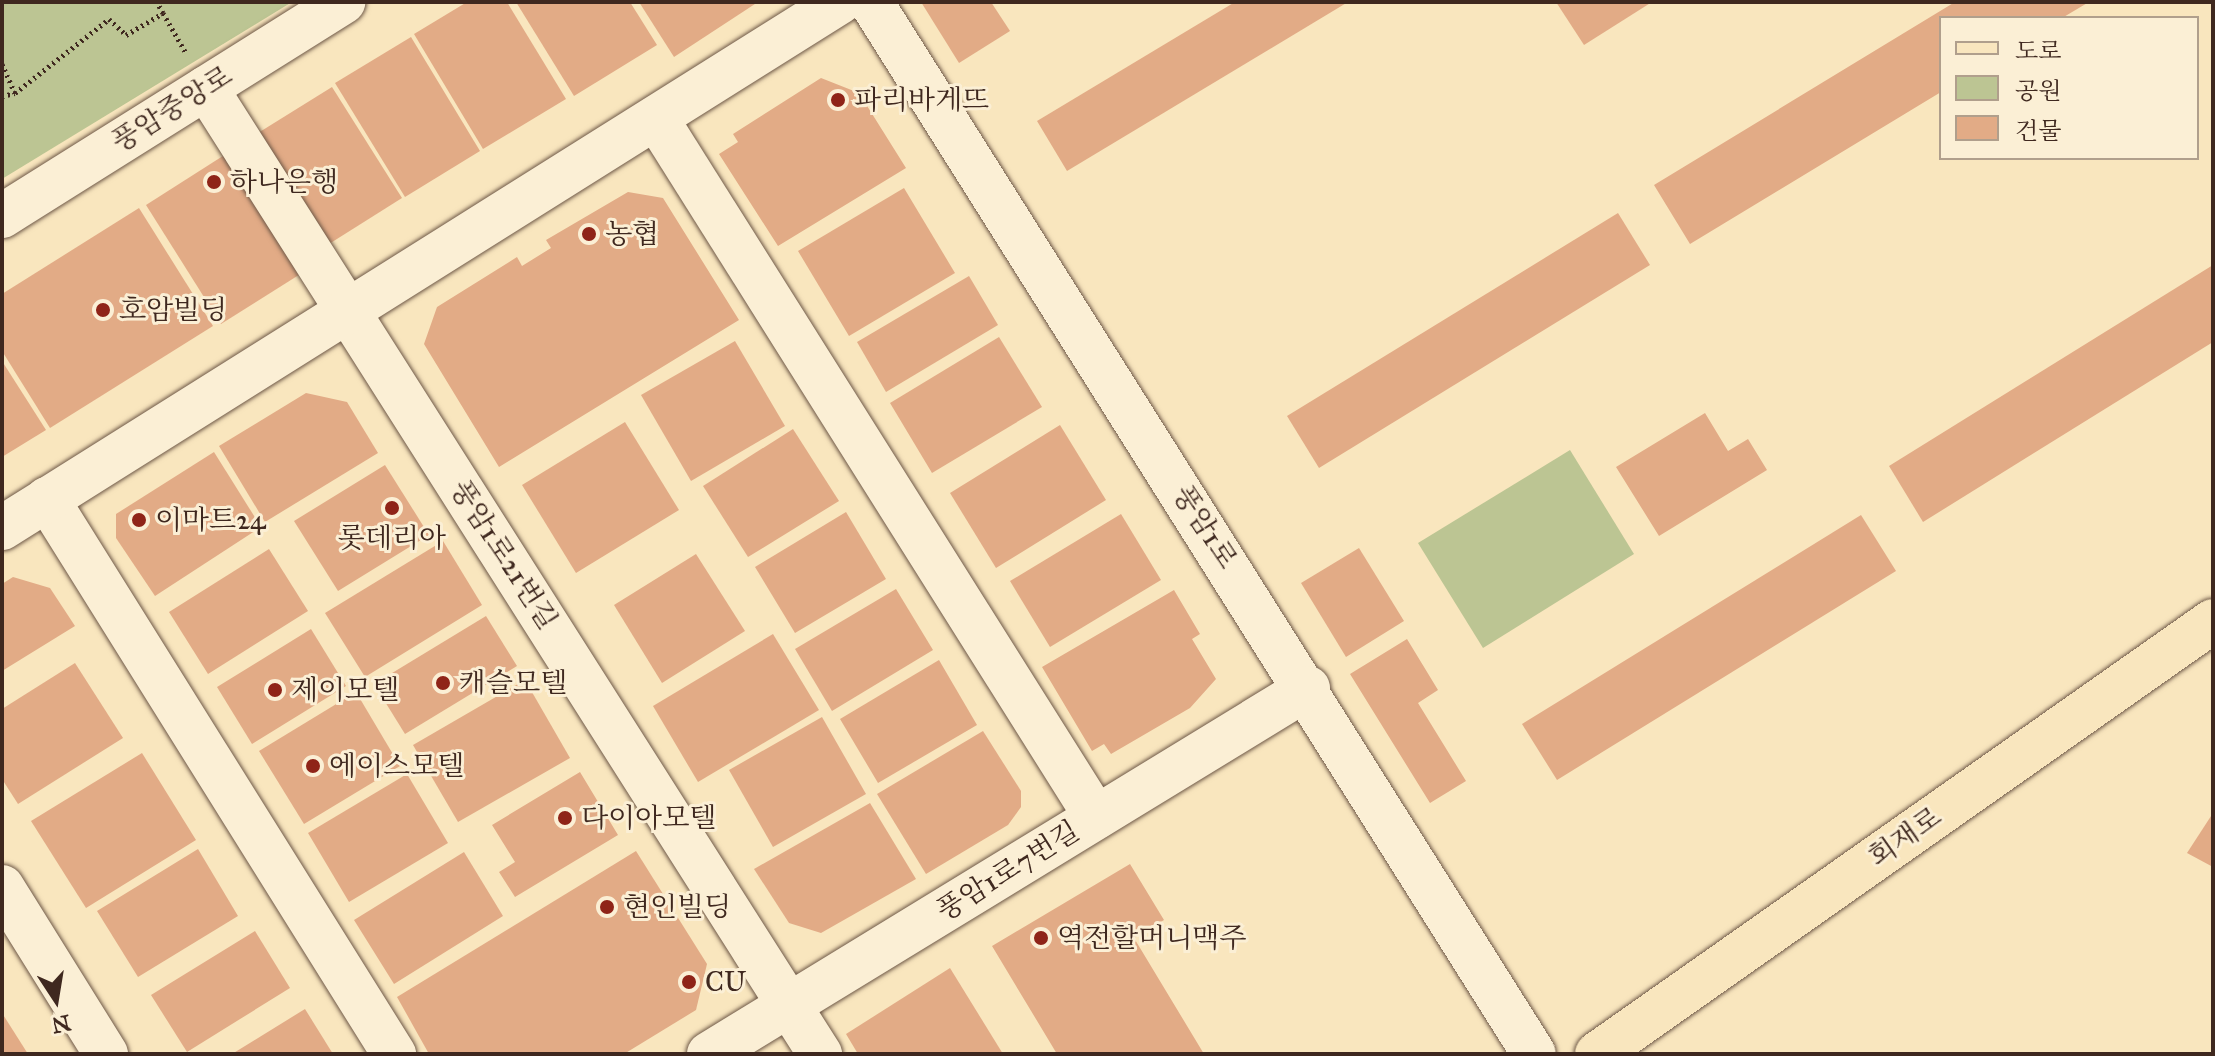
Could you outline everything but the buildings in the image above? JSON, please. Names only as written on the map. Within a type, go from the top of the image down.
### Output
[{"type":"main road","name":"회재로","points":[[1597,1054],[2213,621]]},
{"type":"street","name":"풍암중앙로","points":[[2,216],[343,2]]},
{"type":"street","points":[[2,528],[346,308],[840,2]]},
{"type":"street","name":"풍암1로","points":[[871,2],[1308,688],[1534,1054]]},
{"type":"street","name":"풍암1로21번길","points":[[206,88],[820,1054]]},
{"type":"street","points":[[656,118],[1096,817]]},
{"type":"street","points":[[47,499],[394,1054]]},
{"type":"street","name":"풍암1로7번길","points":[[709,1054],[1308,688]]},
{"type":"street","points":[[2,887],[106,1054]]},
{"type":"path","points":[[2,96],[15,93],[109,19],[126,35],[163,13],[157,2]]},
{"type":"path","points":[[2,64],[15,93]]},
{"type":"green space","points":[[2,2],[292,2],[2,179]]},
{"type":"green space","points":[[1570,450],[1634,554],[1483,648],[1418,543]]},
{"type":"place","name":"파리바게뜨","points":[[838,100]]},
{"type":"place","name":"하나은행","points":[[214,182]]},
{"type":"place","name":"농협","points":[[589,234]]},
{"type":"place","name":"호암빌딩","points":[[103,310]]},
{"type":"place","name":"롯데리아","points":[[392,508]]},
{"type":"place","name":"이마트24","points":[[139,520]]},
{"type":"place","name":"캐슬모텔","points":[[443,683]]},
{"type":"place","name":"제이모텔","points":[[275,690]]},
{"type":"place","name":"에이스모텔","points":[[313,766]]},
{"type":"place","name":"다이아모텔","points":[[565,818]]},
{"type":"place","name":"현인빌딩","points":[[607,907]]},
{"type":"place","name":"역전할머니맥주","points":[[1041,938]]},
{"type":"place","name":"CU","points":[[689,982]]}]
